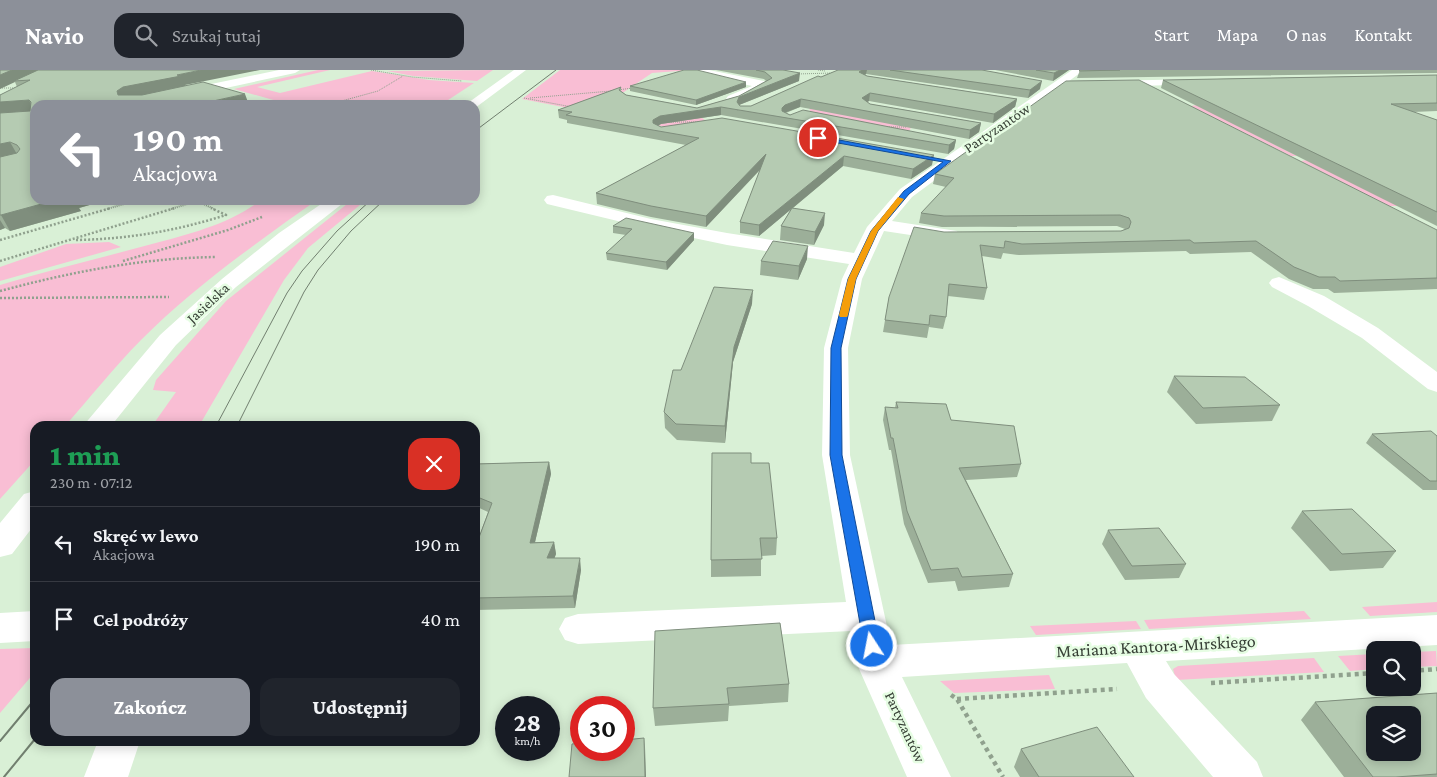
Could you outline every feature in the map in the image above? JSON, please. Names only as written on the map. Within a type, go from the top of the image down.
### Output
[{"type":"street","points":[[251,70],[272,75]]},
{"type":"street","points":[[153,100],[295,70]]},
{"type":"street","points":[[478,100],[521,70]]},
{"type":"street","points":[[1111,70],[1163,96]]},
{"type":"street","points":[[696,71],[764,85],[734,99]]},
{"type":"street","points":[[1056,87],[1210,82]]},
{"type":"street","name":"Partyzantów","points":[[929,777],[892,661],[866,616],[836,455],[836,348],[852,279],[874,231],[906,192],[937,159],[1056,87]]},
{"type":"street","points":[[716,100],[734,99],[752,102]]},
{"type":"street","points":[[912,134],[980,133]]},
{"type":"street","points":[[552,200],[651,224],[727,239],[861,260]]},
{"type":"street","name":"Jasielska","points":[[101,421],[168,340],[229,283],[286,237],[331,205]]},
{"type":"street","points":[[879,225],[942,235],[971,235]]},
{"type":"street","points":[[1279,284],[1316,301],[1370,333],[1437,384]]},
{"type":"street","points":[[0,545],[30,508]]},
{"type":"street","points":[[578,629],[866,616]]},
{"type":"street","points":[[0,628],[30,626]]},
{"type":"street","name":"Mariana Kantora-Mirskiego","points":[[892,661],[1137,647],[1432,636]]},
{"type":"street","points":[[1137,647],[1160,686],[1241,777]]},
{"type":"street","points":[[106,777],[118,746]]},
{"type":"path","points":[[371,70],[404,76],[467,81]]},
{"type":"path","points":[[818,70],[833,73]]},
{"type":"path","points":[[791,74],[833,73]]},
{"type":"path","points":[[831,77],[840,74]]},
{"type":"path","points":[[344,100],[386,88],[404,76]]},
{"type":"path","points":[[527,98],[607,92],[636,87]]},
{"type":"path","points":[[0,88],[22,88]]},
{"type":"path","points":[[14,92],[21,91]]},
{"type":"path","points":[[520,97],[572,107]]},
{"type":"path","points":[[665,122],[702,122]]},
{"type":"path","points":[[880,128],[916,126],[912,134]]},
{"type":"path","points":[[0,240],[121,205]]},
{"type":"path","points":[[0,261],[180,205]]},
{"type":"path","points":[[70,240],[117,239],[160,234],[195,226],[226,215],[206,205]]},
{"type":"path","points":[[116,264],[240,227],[263,217]]},
{"type":"path","points":[[0,291],[78,271],[116,264],[223,257]]},
{"type":"path","points":[[0,298],[173,297]]},
{"type":"path","points":[[892,661],[957,699],[1003,777]]},
{"type":"path","points":[[1421,670],[1437,669]]},
{"type":"shaded area","points":[[318,70],[330,70],[257,87],[280,93],[372,71],[429,80],[474,83],[448,100],[273,100],[234,89]]},
{"type":"shaded area","points":[[493,70],[477,81],[413,76],[387,71]]},
{"type":"shaded area","points":[[560,70],[691,70],[652,73],[612,100],[702,118],[708,122],[671,128],[522,99]]},
{"type":"shaded area","points":[[1197,105],[1297,156],[1291,156],[1191,106]]},
{"type":"shaded area","points":[[809,107],[915,121],[909,131],[811,114]]},
{"type":"shaded area","points":[[1307,160],[1399,206],[1389,206],[1301,161]]},
{"type":"shaded area","points":[[254,205],[310,205],[226,266],[182,302],[121,361],[69,421],[30,421],[30,466],[0,499],[0,285],[195,232],[223,222]]},
{"type":"shaded area","points":[[346,205],[360,205],[308,248],[284,280],[202,421],[156,421],[176,392],[153,390],[156,380],[226,301]]},
{"type":"shaded area","points":[[109,242],[121,247],[0,281],[0,267],[66,244]]},
{"type":"shaded area","points":[[1437,602],[1437,612],[1370,616],[1362,607]]},
{"type":"shaded area","points":[[1304,611],[1311,619],[1149,629],[1144,620]]},
{"type":"shaded area","points":[[1136,621],[1141,629],[1036,635],[1030,626]]},
{"type":"shaded area","points":[[30,648],[30,678],[0,713],[0,649]]},
{"type":"shaded area","points":[[1436,651],[1437,666],[1421,667],[1421,652]]},
{"type":"shaded area","points":[[1366,654],[1366,670],[1350,671],[1338,656]]},
{"type":"shaded area","points":[[1314,658],[1324,672],[1176,680],[1173,669],[1178,666]]},
{"type":"shaded area","points":[[1049,675],[1055,689],[954,693],[940,681]]},
{"type":"building","points":[[0,70],[12,70],[0,75]]},
{"type":"building","points":[[38,70],[201,70],[177,75],[181,76],[123,87],[117,91],[118,95],[142,95],[203,82],[245,94],[218,100],[29,100],[0,102],[0,95],[30,80],[14,81]]},
{"type":"building","points":[[684,70],[697,70],[746,82],[696,100],[630,86]]},
{"type":"building","points":[[756,70],[783,70],[800,73],[739,97],[737,102],[740,106],[751,106],[818,76],[821,77],[838,70],[862,70],[859,72],[867,76],[1017,99],[994,114],[870,93],[862,98],[870,104],[981,123],[970,130],[801,99],[782,108],[782,111],[790,115],[803,110],[956,140],[949,145],[721,107],[660,116],[653,120],[653,123],[661,127],[722,118],[934,155],[913,169],[844,156],[759,225],[740,222],[766,154],[706,216],[651,206],[596,193],[699,138],[566,115],[572,112],[558,110],[621,87],[619,90],[626,95],[697,108],[739,96],[772,78],[765,72]]},
{"type":"building","points":[[890,70],[982,70],[1042,81],[1030,90]]},
{"type":"building","points":[[1036,70],[1060,70],[1054,73]]},
{"type":"building","points":[[1080,70],[1120,70],[1079,71]]},
{"type":"building","points":[[1437,75],[1437,103],[1391,104],[1437,120],[1437,212],[1163,80]]},
{"type":"building","points":[[1139,80],[1437,230],[1437,278],[1340,281],[1335,277],[1319,277],[1294,267],[1256,241],[1194,243],[1190,240],[1022,244],[1005,241],[1004,248],[980,245],[987,288],[949,284],[946,317],[930,315],[929,325],[885,320],[889,297],[914,227],[944,232],[1121,231],[1129,228],[1131,222],[1129,218],[1120,215],[944,216],[921,213],[954,178],[935,174],[1066,81]]},
{"type":"building","points":[[30,111],[30,205],[37,205],[0,215],[0,157],[17,153],[20,149],[17,145],[10,142],[0,144],[0,113]]},
{"type":"building","points":[[792,208],[825,213],[815,232],[781,226]]},
{"type":"building","points":[[626,218],[694,233],[666,262],[606,253],[632,229],[613,226]]},
{"type":"building","points":[[773,241],[808,246],[799,266],[761,261]]},
{"type":"building","points":[[714,287],[753,290],[734,347],[725,426],[676,424],[664,412],[673,370],[681,370]]},
{"type":"building","points":[[1174,376],[1245,377],[1280,405],[1203,408]]},
{"type":"building","points":[[896,402],[946,404],[951,420],[1014,426],[1021,464],[959,468],[1013,574],[962,577],[958,568],[931,570],[907,511],[893,438],[891,438],[885,407],[898,408]]},
{"type":"building","points":[[1431,431],[1437,436],[1437,481],[1430,481],[1372,434]]},
{"type":"building","points":[[712,453],[751,453],[751,463],[769,463],[777,538],[760,538],[762,559],[711,560]]},
{"type":"building","points":[[549,462],[530,543],[554,542],[547,558],[580,558],[573,596],[480,598],[480,535],[492,503],[480,498],[480,464]]},
{"type":"building","points":[[1352,509],[1396,551],[1342,554],[1302,511]]},
{"type":"building","points":[[1159,528],[1186,564],[1132,566],[1108,530]]},
{"type":"building","points":[[780,623],[789,684],[727,688],[729,704],[653,708],[655,631]]},
{"type":"building","points":[[1437,693],[1437,774],[1373,777],[1315,702],[1421,696],[1421,694]]},
{"type":"building","points":[[1097,727],[1134,777],[1039,777],[1021,749]]},
{"type":"building","points":[[644,738],[645,777],[569,777],[570,761],[635,761],[635,739]]},
{"type":"tram line","points":[[480,127],[556,70]]},
{"type":"tram line","points":[[219,421],[287,293],[302,271],[337,231],[366,205]]},
{"type":"tram line","points":[[240,421],[304,292],[318,270],[351,231],[379,205]]},
{"type":"tram line","points":[[0,741],[30,705]]},
{"type":"tram line","points":[[4,777],[30,745]]},
{"type":"slow traffic","points":[[844,315],[852,279],[874,231],[901,199]]},
{"type":"route","points":[[818,138],[948,161],[906,192],[874,231],[852,279],[836,348],[836,455],[872,646]]}]
